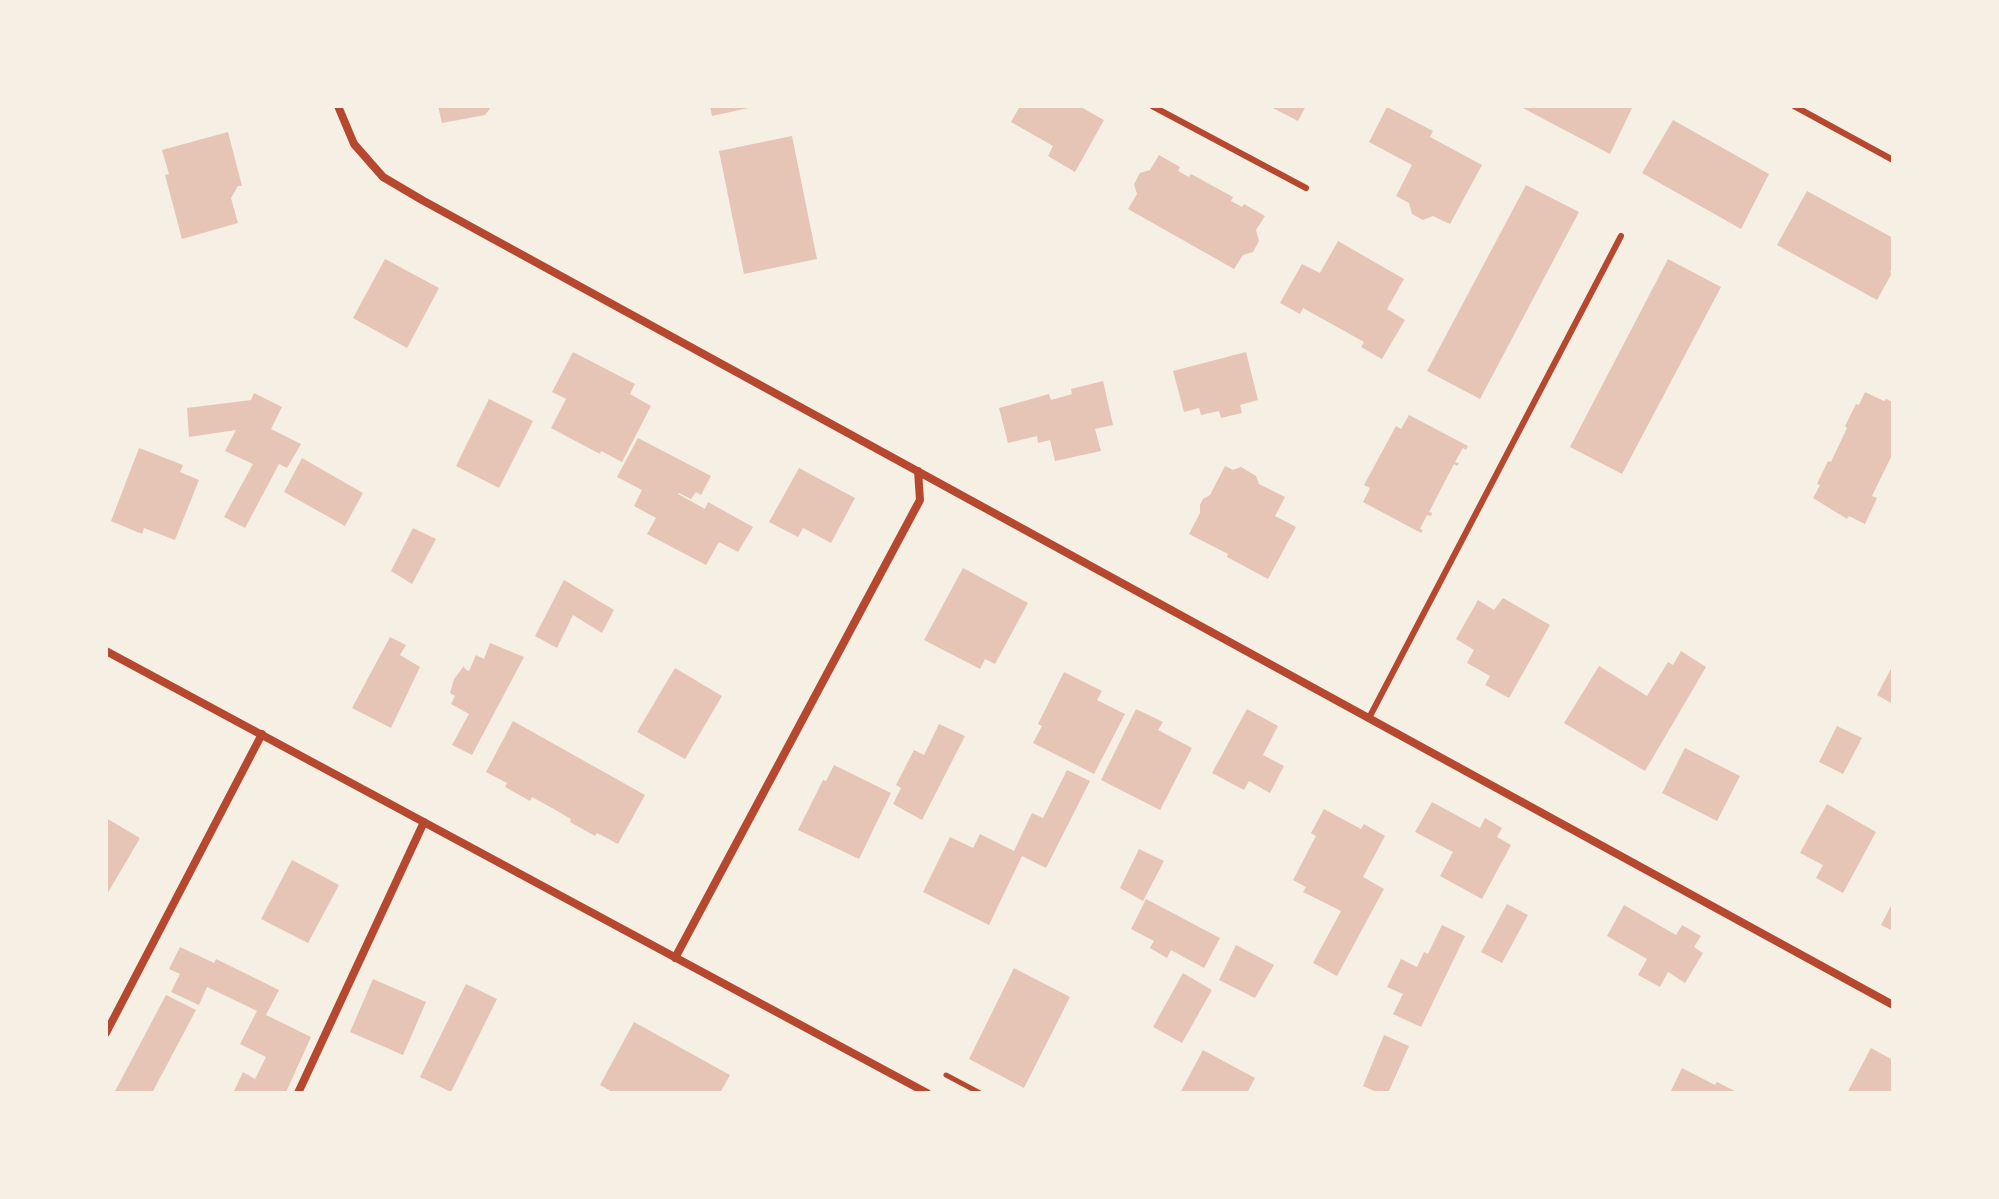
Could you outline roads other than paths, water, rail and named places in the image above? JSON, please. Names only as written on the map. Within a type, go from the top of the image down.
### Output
[{"type":"street","points":[[338,106],[354,144],[383,177],[1893,1005]]},
{"type":"street","points":[[675,958],[920,500],[918,471]]},
{"type":"street","points":[[106,651],[927,1093]]},
{"type":"street","points":[[106,1033],[262,734]]},
{"type":"street","points":[[298,1093],[424,822]]},
{"type":"lane","points":[[1152,106],[1306,188]]},
{"type":"lane","points":[[1794,106],[1893,160]]},
{"type":"lane","points":[[1369,718],[1621,236]]}]
